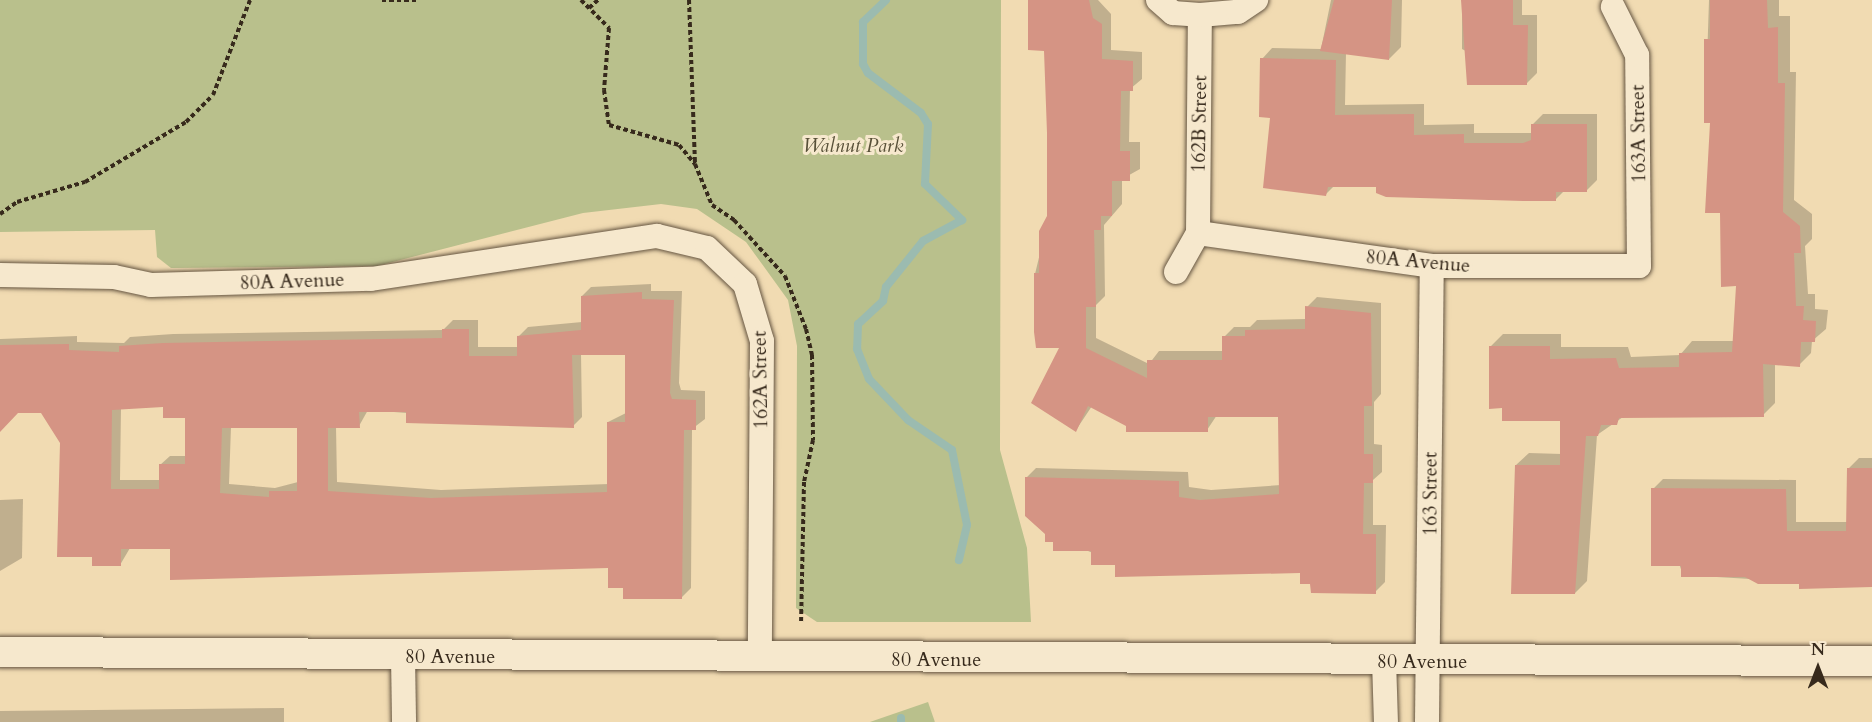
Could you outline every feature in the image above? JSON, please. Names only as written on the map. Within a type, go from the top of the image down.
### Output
[{"type":"street","points":[[1158,0],[1173,13],[1200,15],[1239,12],[1256,0]]},
{"type":"street","name":"163A Street","points":[[1614,8],[1637,55],[1639,266]]},
{"type":"street","name":"162B Street","points":[[1198,233],[1200,15]]},
{"type":"street","points":[[1176,272],[1198,233]]},
{"type":"street","name":"80A Avenue","points":[[1198,233],[1432,266],[1639,266]]},
{"type":"street","name":"162A Street","points":[[583,244],[657,236],[683,239],[730,266],[753,298],[762,341],[760,658]]},
{"type":"street","name":"80A Avenue","points":[[0,275],[114,277],[151,285],[371,279],[583,244]]},
{"type":"street","name":"163 Street","points":[[1427,722],[1432,266]]},
{"type":"street","name":"80 Avenue","points":[[0,652],[760,658],[1872,661]]},
{"type":"street","points":[[403,656],[404,722]]},
{"type":"street","points":[[1384,660],[1386,722]]},
{"type":"path","points":[[0,214],[17,202],[85,182],[186,122],[213,95],[250,0]]},
{"type":"path","points":[[382,0],[417,0]]},
{"type":"path","points":[[589,8],[598,0]]},
{"type":"path","points":[[689,0],[695,164]]},
{"type":"green space","name":"Walnut Park","points":[[0,0],[1001,0],[1000,450],[1027,548],[1031,622],[817,622],[796,608],[797,346],[788,300],[746,242],[697,209],[661,204],[583,213],[377,266],[171,268],[157,257],[155,230],[0,232]]},
{"type":"green space","points":[[928,702],[934,722],[870,722]]},
{"type":"building","points":[[1028,0],[1089,0],[1093,18],[1102,24],[1102,59],[1133,61],[1133,91],[1121,91],[1120,151],[1130,151],[1130,181],[1112,181],[1112,216],[1101,216],[1101,230],[1094,230],[1096,307],[1086,307],[1086,348],[1147,378],[1147,360],[1222,360],[1222,336],[1245,336],[1245,330],[1305,329],[1305,306],[1371,313],[1372,406],[1364,406],[1364,454],[1373,454],[1373,483],[1364,483],[1363,534],[1376,534],[1376,594],[1311,593],[1310,584],[1300,584],[1300,573],[1115,577],[1115,565],[1091,565],[1091,551],[1053,551],[1053,542],[1045,542],[1045,534],[1025,516],[1025,477],[1179,481],[1179,497],[1200,500],[1279,494],[1278,417],[1208,417],[1208,432],[1126,432],[1126,426],[1088,406],[1076,432],[1031,403],[1059,348],[1036,348],[1034,332],[1034,273],[1039,273],[1039,231],[1047,216],[1047,133],[1044,51],[1028,50]]},
{"type":"building","points":[[1334,0],[1392,0],[1389,60],[1320,51]]},
{"type":"building","points":[[1461,0],[1513,0],[1513,25],[1528,25],[1527,85],[1467,85]]},
{"type":"building","points":[[1710,0],[1767,0],[1768,28],[1778,27],[1778,83],[1785,83],[1783,212],[1800,226],[1801,253],[1794,253],[1796,306],[1804,306],[1803,320],[1816,321],[1815,342],[1801,342],[1800,367],[1763,364],[1764,417],[1619,418],[1617,425],[1601,425],[1598,436],[1586,436],[1575,594],[1511,594],[1515,465],[1560,465],[1560,421],[1502,421],[1502,408],[1489,409],[1489,346],[1550,346],[1550,359],[1616,358],[1619,368],[1679,367],[1679,353],[1732,352],[1736,286],[1721,287],[1720,213],[1705,213],[1710,123],[1704,123],[1704,39],[1710,39]]},
{"type":"building","points":[[1260,58],[1336,60],[1335,115],[1414,114],[1414,135],[1464,134],[1464,143],[1523,143],[1531,140],[1531,124],[1587,124],[1587,192],[1556,192],[1556,201],[1523,201],[1386,197],[1376,193],[1376,187],[1328,187],[1326,196],[1263,188],[1270,118],[1259,117]]},
{"type":"building","points":[[642,292],[642,299],[674,300],[670,393],[672,399],[696,400],[696,430],[684,430],[682,599],[623,599],[623,588],[608,588],[608,568],[170,580],[170,549],[121,549],[121,566],[92,566],[92,557],[57,557],[60,443],[41,413],[18,413],[0,432],[0,345],[69,344],[69,350],[119,352],[119,346],[163,343],[442,338],[442,329],[469,329],[469,356],[517,356],[517,336],[581,330],[581,296]],"holes":[[[572,355],[625,355],[625,422],[607,422],[607,492],[431,498],[328,491],[328,428],[360,428],[359,412],[406,412],[406,423],[574,428]],[[163,407],[163,418],[185,418],[185,464],[159,464],[159,489],[111,489],[112,410]],[[222,428],[297,428],[297,491],[269,491],[269,497],[220,493]]]},
{"type":"building","points":[[1847,468],[1872,468],[1872,587],[1799,589],[1799,584],[1758,584],[1745,577],[1681,577],[1681,566],[1651,566],[1651,488],[1786,489],[1787,531],[1846,531]]},
{"type":"waterway","points":[[886,0],[863,22],[863,64],[868,73],[921,113],[928,124],[925,184],[962,220],[923,241],[886,287],[883,301],[858,324],[857,349],[869,379],[908,420],[952,450],[967,525],[959,560]]}]
